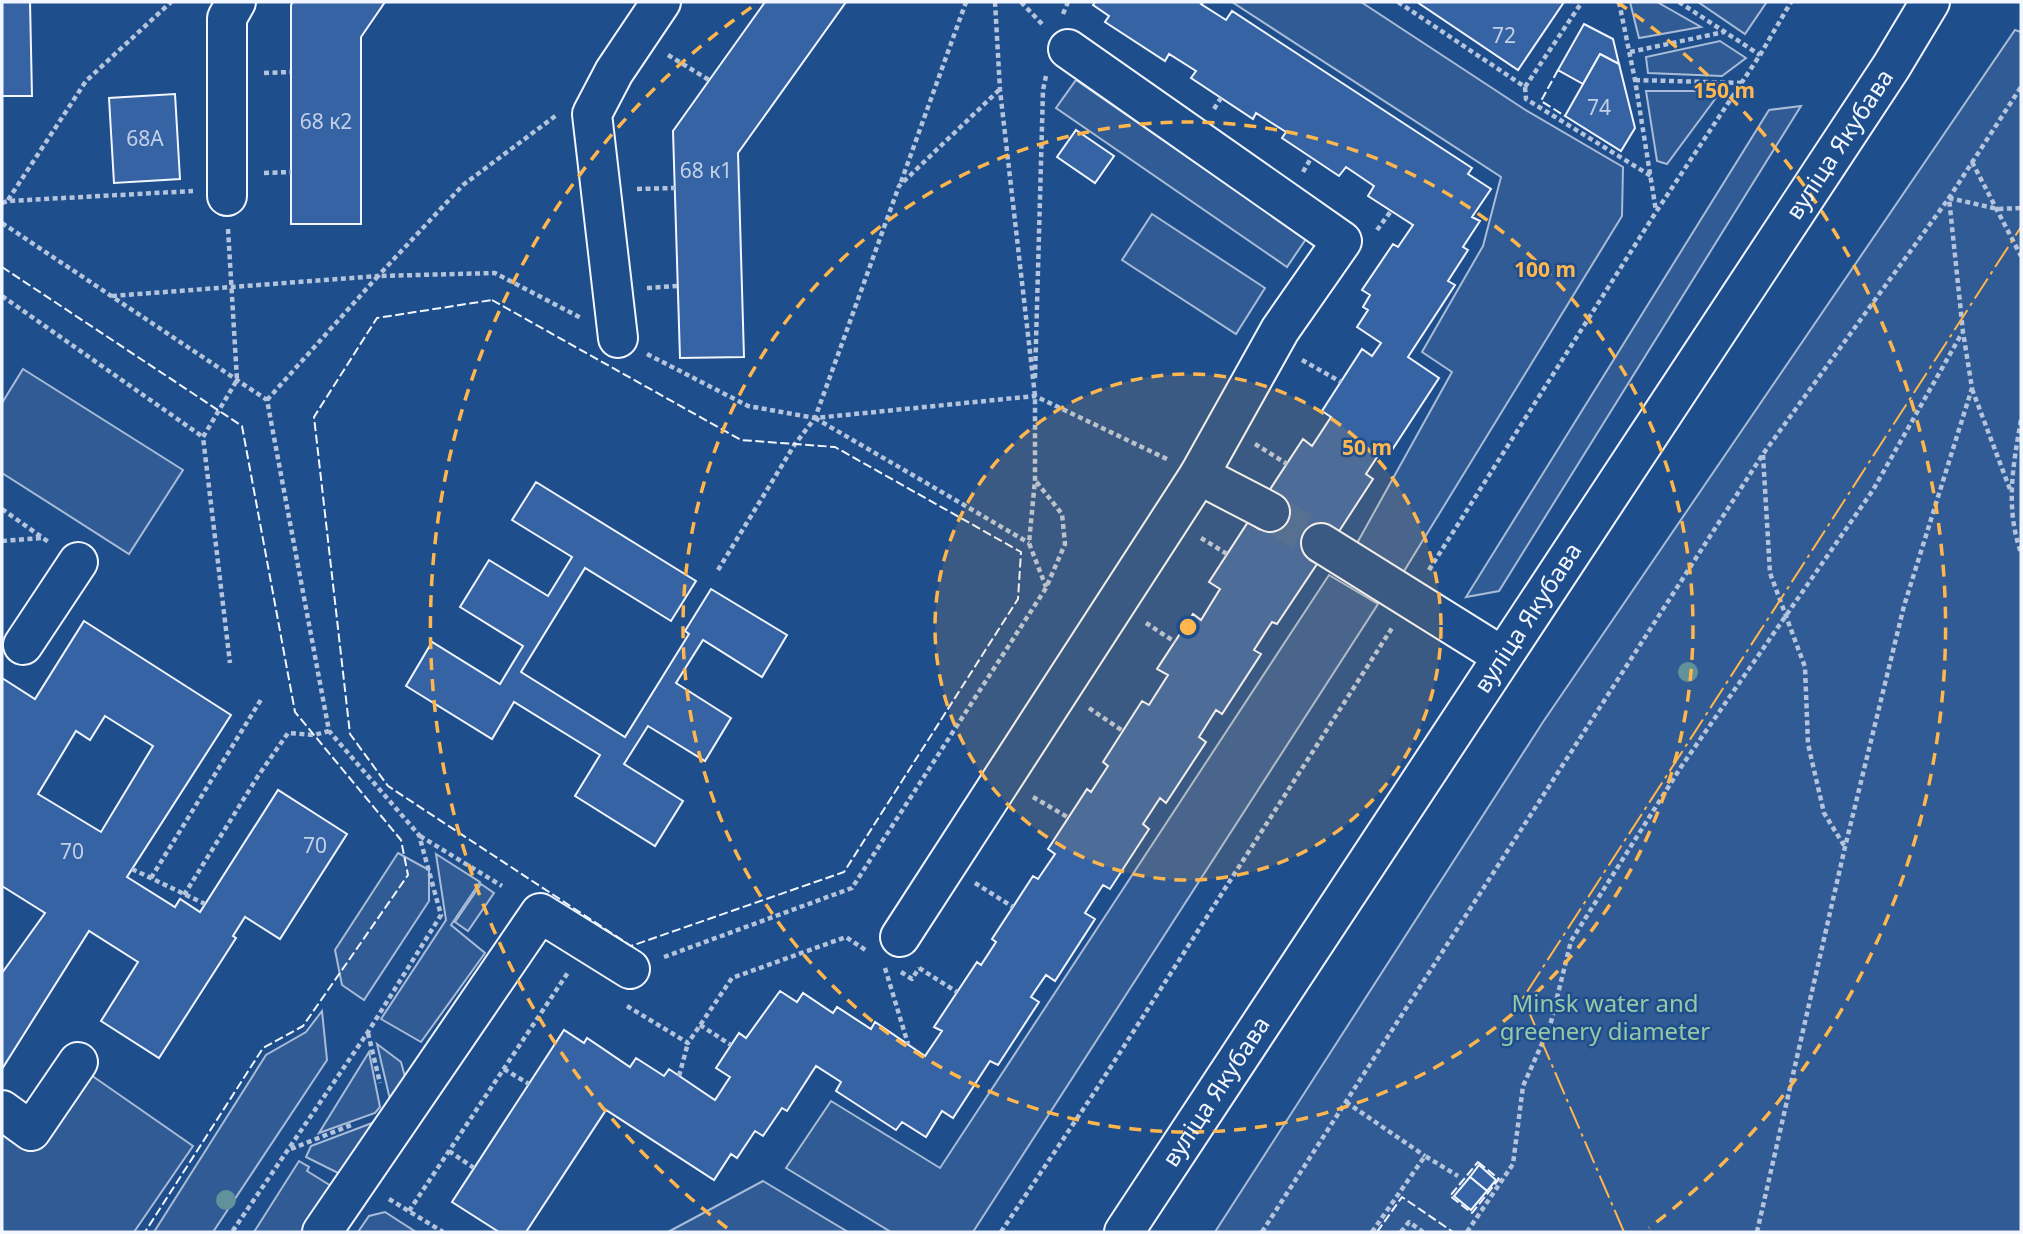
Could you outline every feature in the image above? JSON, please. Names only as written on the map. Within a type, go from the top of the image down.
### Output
[{"type":"street","points":[[236,2],[227,18],[238,186]]},
{"type":"street","points":[[634,340],[592,114],[614,72],[661,2]]},
{"type":"street","name":"вуліца Якубава","points":[[1124,1232],[1891,66],[1930,2]]},
{"type":"street","points":[[905,954],[1199,475],[1280,330],[1342,241],[1059,45]]},
{"type":"street","points":[[1199,475],[1270,512]]},
{"type":"street","points":[[1321,543],[1502,656]]},
{"type":"street","points":[[23,645],[78,562]]},
{"type":"street","points":[[322,1232],[540,913],[623,984]]},
{"type":"street","points":[[2,1110],[31,1130],[78,1062]]},
{"type":"path","points":[[5,202],[86,81],[171,2]]},
{"type":"path","points":[[718,570],[795,444],[815,418],[966,2]]},
{"type":"path","points":[[995,2],[1000,90],[1035,396]]},
{"type":"path","points":[[1046,588],[1029,543],[1035,480],[1043,90],[1059,45],[1068,2]]},
{"type":"path","points":[[1398,2],[1525,87]]},
{"type":"path","points":[[1581,2],[1525,87],[1526,99],[1651,176]]},
{"type":"path","points":[[1619,2],[1635,80],[1656,212]]},
{"type":"path","points":[[1679,2],[1760,55]]},
{"type":"path","points":[[1630,52],[1724,32]]},
{"type":"path","points":[[662,51],[709,80]]},
{"type":"path","points":[[264,61],[264,86]]},
{"type":"path","points":[[264,73],[290,72]]},
{"type":"path","points":[[1635,80],[1742,83]]},
{"type":"path","points":[[1262,1232],[1763,454],[1949,198],[2021,87]]},
{"type":"path","points":[[899,186],[1000,90]]},
{"type":"path","points":[[267,400],[463,185],[560,112]]},
{"type":"path","points":[[230,663],[203,438],[237,380],[231,286],[238,186],[261,161]]},
{"type":"path","points":[[1972,162],[2021,256]]},
{"type":"path","points":[[5,202],[238,186],[291,172]]},
{"type":"path","points":[[635,176],[637,201]]},
{"type":"path","points":[[636,189],[675,188]]},
{"type":"path","points":[[1949,198],[1998,209],[2021,208]]},
{"type":"path","points":[[1949,198],[1963,332],[1972,388],[2011,494]]},
{"type":"path","points":[[1373,235],[1391,211]]},
{"type":"path","points":[[2,223],[267,400],[329,731],[419,835],[502,886]]},
{"type":"path","points":[[111,296],[378,276],[495,273],[634,340],[651,356],[748,406],[815,418],[1035,396],[1199,475]]},
{"type":"path","points":[[644,276],[645,288],[677,286]]},
{"type":"path","points":[[2,296],[203,438]]},
{"type":"path","points":[[1467,1232],[1513,1164],[1523,1086],[1550,1026],[1571,941],[1681,767],[1873,490],[1963,332]]},
{"type":"path","points":[[634,340],[651,356]]},
{"type":"path","points":[[1298,357],[1341,382]]},
{"type":"path","points":[[1757,1232],[1845,847],[1904,606],[1972,388]]},
{"type":"path","points":[[815,418],[1029,543]]},
{"type":"path","points":[[2021,420],[2011,494],[2013,529],[2021,553]]},
{"type":"path","points":[[1247,439],[1287,464]]},
{"type":"path","points":[[1763,454],[1770,573],[1805,667],[1808,744],[1824,813],[1845,847]]},
{"type":"path","points":[[688,1043],[623,984],[852,888],[1046,588],[1065,544],[1062,514],[1035,480]]},
{"type":"path","points":[[2,509],[43,538],[2,541]]},
{"type":"path","points":[[1199,537],[1227,554]]},
{"type":"path","points":[[1136,617],[1175,642]]},
{"type":"path","points":[[151,878],[262,698]]},
{"type":"path","points":[[1083,704],[1123,731]]},
{"type":"path","points":[[184,895],[288,733],[314,735],[329,731]]},
{"type":"path","points":[[1027,793],[1069,818]]},
{"type":"path","points":[[232,1232],[368,1032],[441,915],[419,835]]},
{"type":"path","points":[[132,869],[205,904]]},
{"type":"path","points":[[979,871],[972,882],[1013,907]]},
{"type":"path","points":[[679,1076],[688,1043],[732,978],[846,937],[905,954],[957,992]]},
{"type":"path","points":[[905,954],[912,979],[883,961],[908,1044]]},
{"type":"path","points":[[410,1211],[568,971],[580,978]]},
{"type":"path","points":[[700,1025],[731,1045]]},
{"type":"path","points":[[504,1069],[529,1084]]},
{"type":"path","points":[[1346,1102],[1458,1176]]},
{"type":"path","points":[[290,1150],[354,1124]]},
{"type":"path","points":[[449,1152],[474,1168]]},
{"type":"path","points":[[1372,1232],[1425,1156]]},
{"type":"path","points":[[358,1180],[443,1232]]},
{"type":"path","points":[[1401,1232],[1409,1222],[1423,1232]]},
{"type":"shaded area","points":[[1232,2],[1361,2],[1524,109],[1623,167],[1622,216],[1401,576],[1356,545],[1452,372],[1422,352],[1483,246],[1501,177]]},
{"type":"shaded area","points":[[1630,2],[1657,2],[1701,27],[1639,38]]},
{"type":"shaded area","points":[[1698,2],[1765,2],[1766,3],[1745,34]]},
{"type":"shaded area","name":"Minsk water and greenery diameter","points":[[2015,30],[2021,32],[2021,1232],[1215,1232],[1543,722]]},
{"type":"shaded area","points":[[1720,41],[1746,58],[1722,76],[1648,73],[1646,57]]},
{"type":"shaded area","points":[[1076,80],[1306,239],[1287,267],[1056,108]]},
{"type":"shaded area","points":[[1646,91],[1721,91],[1667,164],[1657,161]]},
{"type":"shaded area","points":[[1801,106],[1499,591],[1466,597],[1769,110]]},
{"type":"shaded area","points":[[1152,214],[1265,288],[1236,334],[1122,260]]},
{"type":"shaded area","points":[[23,369],[183,470],[129,554],[2,473],[2,403]]},
{"type":"shaded area","points":[[1329,575],[1378,604],[973,1232],[891,1232],[786,1168],[831,1101],[940,1168]]},
{"type":"shaded area","points":[[398,853],[429,870],[429,901],[364,1000],[342,985],[335,950]]},
{"type":"shaded area","points":[[436,854],[480,882],[451,925],[485,953],[421,1042],[381,1019],[446,920]]},
{"type":"shaded area","points":[[481,884],[494,893],[468,931],[455,922]]},
{"type":"shaded area","points":[[322,1011],[327,1060],[213,1232],[154,1232],[266,1055],[306,1032]]},
{"type":"shaded area","points":[[377,1044],[401,1062],[407,1084],[392,1108]]},
{"type":"shaded area","points":[[369,1052],[380,1107],[375,1113],[319,1133]]},
{"type":"shaded area","points":[[78,1066],[193,1146],[134,1232],[2,1232],[2,1118],[30,1137]]},
{"type":"shaded area","points":[[380,1120],[346,1177],[306,1157],[311,1146]]},
{"type":"shaded area","points":[[299,1161],[309,1167],[307,1171],[336,1189],[309,1232],[254,1232]]},
{"type":"shaded area","points":[[763,1181],[848,1232],[668,1232]]},
{"type":"shaded area","points":[[385,1212],[416,1232],[358,1232],[369,1216]]},
{"type":"building","points":[[2,2],[30,2],[32,96],[2,96]]},
{"type":"building","points":[[293,2],[385,2],[361,37],[361,224],[291,224]]},
{"type":"building","points":[[765,2],[846,2],[738,153],[744,357],[680,358],[673,131]]},
{"type":"building","points":[[1095,2],[1203,2],[1201,4],[1226,20],[1232,11],[1472,168],[1468,174],[1491,189],[1472,217],[1480,221],[1463,247],[1468,250],[1448,281],[1455,285],[1408,357],[1439,378],[1390,453],[1383,448],[1366,474],[1373,479],[1334,539],[1327,535],[1310,560],[1317,564],[1277,624],[1272,622],[1254,650],[1261,654],[1222,714],[1216,710],[1199,737],[1206,742],[1166,803],[1160,798],[1143,824],[1149,829],[1110,889],[1103,885],[1085,913],[1095,919],[1055,981],[1046,975],[1031,997],[1039,1002],[998,1065],[990,1061],[953,1118],[942,1111],[926,1137],[902,1122],[896,1130],[836,1091],[841,1082],[816,1066],[787,1111],[782,1108],[763,1136],[755,1131],[737,1158],[731,1154],[714,1180],[606,1110],[526,1232],[499,1232],[452,1202],[564,1030],[584,1043],[587,1038],[630,1067],[636,1058],[664,1076],[669,1069],[715,1100],[730,1077],[716,1068],[739,1033],[746,1038],[780,991],[797,1002],[803,993],[833,1013],[837,1007],[871,1029],[875,1022],[925,1056],[942,1031],[934,1027],[977,962],[981,965],[996,942],[992,939],[1033,876],[1038,879],[1055,854],[1048,849],[1087,789],[1091,792],[1108,766],[1103,762],[1142,701],[1149,705],[1168,675],[1157,669],[1193,614],[1201,620],[1220,589],[1209,582],[1248,522],[1259,529],[1277,501],[1267,494],[1303,439],[1312,446],[1331,417],[1322,411],[1362,349],[1372,356],[1381,343],[1357,327],[1368,310],[1363,307],[1370,295],[1362,290],[1393,244],[1398,247],[1413,225],[1368,196],[1374,186],[1346,167],[1339,176],[1282,138],[1286,132],[1256,113],[1253,119],[1191,78],[1196,71],[1169,54],[1165,61],[1105,22],[1109,16],[1093,5]]},
{"type":"building","points":[[1417,2],[1564,2],[1518,70]]},
{"type":"building","points":[[1584,24],[1613,39],[1619,64],[1600,54],[1583,84],[1558,70]]},
{"type":"building","points":[[1600,54],[1619,64],[1635,128],[1621,151],[1565,116]]},
{"type":"building","points":[[175,94],[180,179],[114,183],[109,98]]},
{"type":"building","points":[[1076,130],[1114,156],[1095,183],[1057,157]]},
{"type":"building","points":[[536,482],[696,581],[671,621],[585,568],[521,672],[625,737],[689,634],[685,631],[711,589],[787,635],[762,677],[703,640],[676,683],[731,718],[705,761],[648,726],[624,764],[683,801],[655,846],[575,796],[600,755],[514,702],[492,739],[406,686],[432,642],[500,684],[523,646],[460,607],[489,560],[548,596],[572,557],[512,520]]},
{"type":"building","points":[[84,621],[231,715],[127,877],[175,907],[180,899],[200,912],[278,790],[347,834],[280,939],[245,917],[233,936],[236,938],[159,1058],[101,1021],[138,962],[89,931],[2,1069],[2,973],[45,913],[2,886],[2,678],[35,699]],"holes":[[[105,716],[153,746],[101,832],[38,794],[76,731],[90,740]]]},
{"type":"building","points":[[1479,1165],[1496,1180],[1487,1191],[1470,1177]]},
{"type":"building","points":[[1470,1177],[1487,1191],[1471,1210],[1454,1196]]},
{"type":"tunnel","points":[[1270,512],[1321,543]]},
{"type":"fence","points":[[1558,70],[1541,101],[1565,116]]},
{"type":"fence","points":[[2,267],[242,426],[295,712],[401,840],[408,875],[303,1026],[263,1048],[145,1232]]},
{"type":"fence","points":[[492,300],[741,440],[835,447],[1021,552],[1018,599],[844,872],[631,946],[388,786],[350,734],[314,417],[377,318],[492,300]]},
{"type":"fence","points":[[1478,1162],[1499,1179],[1472,1213],[1450,1196],[1478,1162]]},
{"type":"fence","points":[[1377,1232],[1402,1197],[1453,1232]]},
{"type":"power","points":[[1624,1232],[1523,998],[2021,227]]}]
